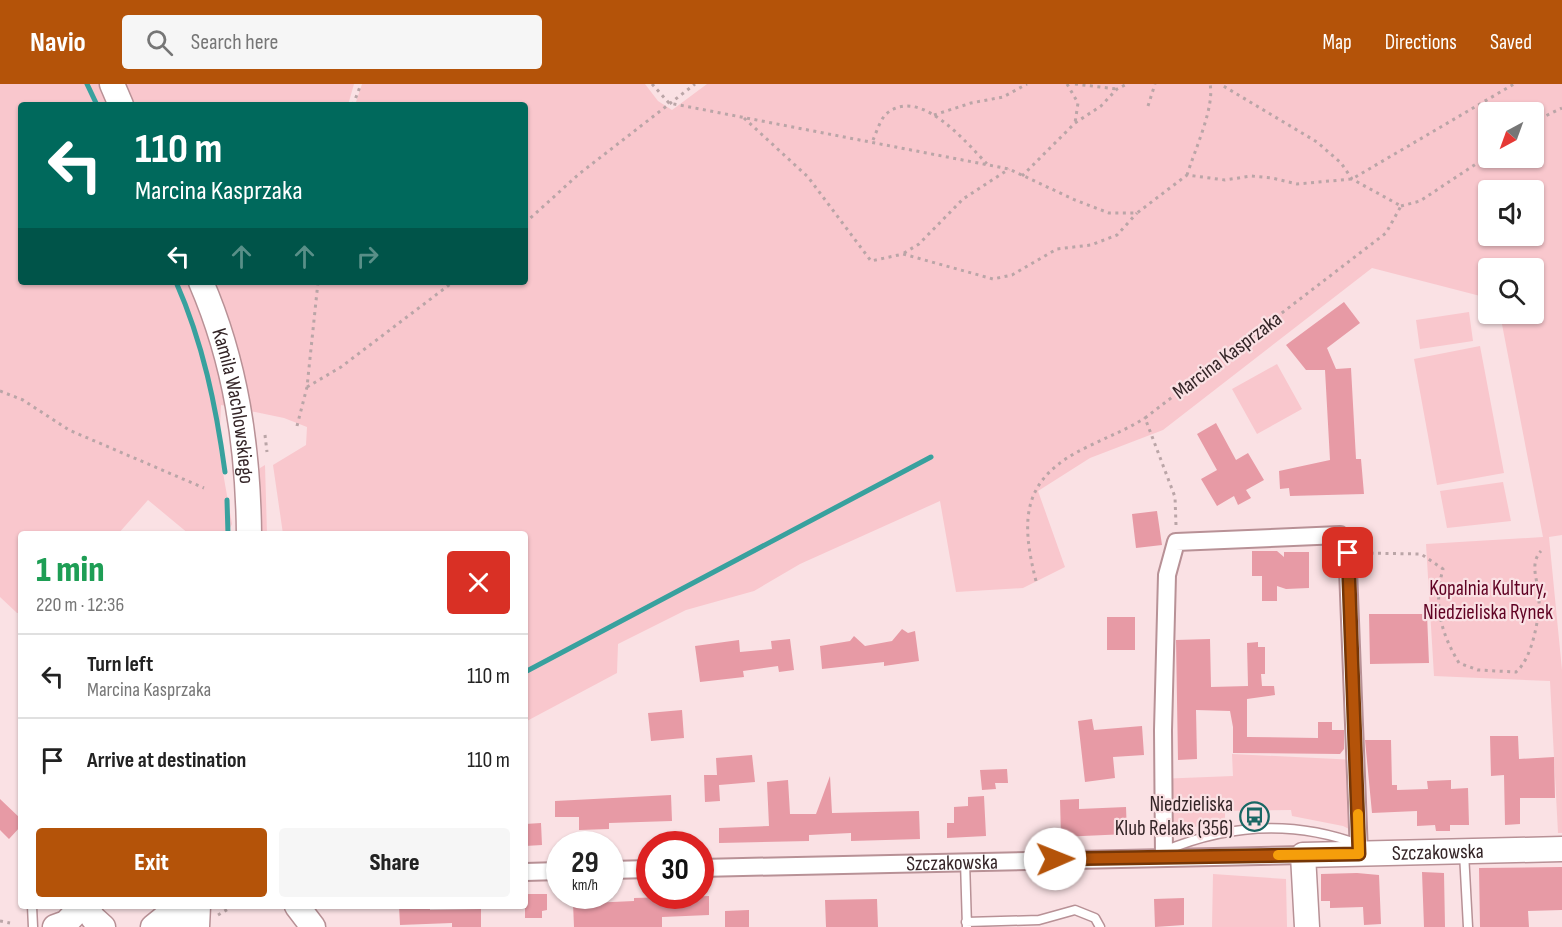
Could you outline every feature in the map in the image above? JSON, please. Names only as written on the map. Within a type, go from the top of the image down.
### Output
[{"type":"street","points":[[112,84],[121,102]]},
{"type":"street","name":"Kamila Wachlowskiego","points":[[202,285],[219,327],[237,393],[246,459],[249,531]]},
{"type":"street","points":[[1159,855],[1167,575],[1176,542],[1340,535],[1347,543],[1348,553],[1366,850]]},
{"type":"street","name":"Szczakowska","points":[[714,868],[1159,855],[1303,855],[1366,850],[1562,849]]},
{"type":"street","points":[[1303,855],[1307,927]]},
{"type":"street","points":[[528,872],[546,871]]},
{"type":"street","points":[[55,927],[66,922],[79,909]]},
{"type":"street","points":[[88,909],[93,918],[103,927]]},
{"type":"street","points":[[166,917],[196,927],[198,909]]},
{"type":"street","points":[[299,909],[313,927]]},
{"type":"lane","points":[[1159,855],[1210,834],[1233,830],[1305,830],[1366,850]]},
{"type":"lane","points":[[1464,851],[1468,927]]},
{"type":"lane","points":[[965,861],[967,924],[1039,920],[1075,910],[1095,918],[1100,927]]},
{"type":"lane","points":[[32,909],[33,927]]},
{"type":"path","points":[[354,102],[361,84]]},
{"type":"path","points":[[652,84],[669,103],[1010,169],[1108,213],[1137,213]]},
{"type":"path","points":[[528,220],[579,174],[695,84]]},
{"type":"path","points":[[934,115],[971,103],[1003,97],[1028,84]]},
{"type":"path","points":[[1067,84],[1078,103],[1075,123]]},
{"type":"path","points":[[1075,84],[1117,89]]},
{"type":"path","points":[[1023,176],[1075,123],[1101,106],[1117,89],[1127,84]]},
{"type":"path","points":[[1148,106],[1155,84]]},
{"type":"path","points":[[903,254],[993,279],[1012,275],[1057,249],[1091,245],[1117,235],[1137,213],[1187,175],[1204,121],[1211,90],[1210,84]]},
{"type":"path","points":[[1220,84],[1317,142],[1341,163],[1352,179],[1401,206],[1420,201],[1478,163]]},
{"type":"path","points":[[1187,175],[1225,180],[1261,177],[1297,184],[1352,179],[1514,84]]},
{"type":"path","points":[[873,141],[884,116],[902,104],[917,105],[934,115],[962,138],[988,165]]},
{"type":"path","points":[[1544,117],[1562,108]]},
{"type":"path","points":[[743,117],[775,149],[808,177],[871,261],[903,254],[919,244],[963,200],[1010,169]]},
{"type":"path","name":"Marcina Kasprzaka","points":[[1036,581],[1029,553],[1026,519],[1033,493],[1053,469],[1086,447],[1122,433],[1145,418],[1386,233],[1401,206]]},
{"type":"path","points":[[297,426],[307,387],[318,285]]},
{"type":"path","points":[[307,387],[341,367],[449,285]]},
{"type":"path","points":[[0,391],[23,400],[69,430],[204,488]]},
{"type":"path","points":[[1145,418],[1175,497],[1176,542]]},
{"type":"path","points":[[1348,553],[1421,554],[1443,569],[1438,596],[1441,628],[1450,640],[1452,652],[1459,663],[1478,670],[1516,672],[1528,656],[1537,619],[1539,593],[1534,565],[1536,556],[1541,551]]},
{"type":"path","points":[[0,921],[10,922]]},
{"type":"green space","name":"Kopalnia Kultury, Niedzieliska Rynek","points":[[0,84],[354,84],[349,102],[18,102],[18,285],[528,285],[528,102],[356,102],[362,84],[645,84],[658,101],[672,110],[707,84],[1562,84],[1562,535],[1549,537],[1562,670],[1562,833],[1558,833],[1550,681],[1434,676],[1426,544],[1543,537],[1502,324],[1544,324],[1544,258],[1478,258],[1478,295],[1372,268],[1163,430],[1090,458],[1038,491],[1065,567],[1023,588],[956,592],[940,501],[800,564],[754,591],[686,610],[618,644],[617,673],[528,720],[528,531],[283,531],[273,465],[306,445],[307,427],[284,418],[221,405],[219,450],[232,524],[228,531],[185,531],[148,500],[121,531],[18,531],[18,613],[0,597]]},
{"type":"green space","points":[[1469,312],[1473,341],[1420,349],[1416,320]]},
{"type":"green space","points":[[1480,346],[1504,473],[1437,485],[1414,359]]},
{"type":"green space","points":[[1277,364],[1302,409],[1257,434],[1232,389]]},
{"type":"green space","points":[[265,465],[267,531],[259,531],[257,476],[260,468]]},
{"type":"green space","points":[[1503,482],[1511,521],[1447,528],[1440,491]]},
{"type":"green space","points":[[1232,754],[1357,760],[1359,834],[1343,826],[1292,816],[1291,810],[1225,811],[1225,818],[1154,839],[1157,779],[1233,776]]},
{"type":"green space","points":[[1213,874],[1286,879],[1287,927],[1212,927]]},
{"type":"building","points":[[1344,302],[1360,323],[1327,348],[1336,369],[1351,368],[1356,459],[1361,459],[1364,494],[1290,496],[1289,488],[1280,489],[1279,471],[1330,460],[1325,370],[1306,370],[1286,345]]},
{"type":"building","points":[[1216,423],[1236,460],[1248,453],[1264,480],[1246,490],[1251,498],[1238,505],[1234,496],[1217,506],[1201,479],[1217,470],[1197,434]]},
{"type":"building","points":[[1157,511],[1162,545],[1136,548],[1132,514]]},
{"type":"building","points":[[1252,551],[1277,551],[1284,557],[1284,552],[1309,552],[1309,588],[1286,589],[1277,586],[1277,601],[1262,601],[1262,576],[1252,576]]},
{"type":"building","points":[[1369,614],[1427,614],[1429,663],[1370,664]]},
{"type":"building","points":[[1107,617],[1135,617],[1135,650],[1107,650]]},
{"type":"building","points":[[902,629],[908,633],[915,631],[919,661],[884,666],[884,662],[822,669],[820,646],[850,641],[854,636],[865,646],[892,641]]},
{"type":"building","points":[[790,639],[794,670],[779,672],[778,666],[743,671],[744,677],[700,682],[695,646],[739,640],[740,652],[772,649],[771,641]]},
{"type":"building","points":[[1210,639],[1211,687],[1248,686],[1247,643],[1258,642],[1258,647],[1265,647],[1265,674],[1261,674],[1262,686],[1274,686],[1275,695],[1247,699],[1247,737],[1318,738],[1318,722],[1332,722],[1332,730],[1344,730],[1344,749],[1340,754],[1233,753],[1233,727],[1230,711],[1196,710],[1197,759],[1178,760],[1176,640]]},
{"type":"building","points":[[682,710],[684,738],[651,741],[648,713]]},
{"type":"building","points":[[1092,719],[1094,730],[1142,726],[1144,755],[1113,757],[1115,778],[1085,782],[1078,721]]},
{"type":"building","points":[[1490,736],[1518,736],[1519,759],[1554,757],[1555,798],[1520,798],[1520,824],[1505,825],[1504,775],[1491,776]]},
{"type":"building","points":[[1365,740],[1391,740],[1392,785],[1397,785],[1397,790],[1428,789],[1427,781],[1451,780],[1451,789],[1468,788],[1469,825],[1450,825],[1450,831],[1436,831],[1435,825],[1417,826],[1417,811],[1372,813]]},
{"type":"building","points":[[752,755],[755,782],[719,785],[720,801],[705,802],[704,775],[717,775],[716,758]]},
{"type":"building","points":[[1007,769],[1008,783],[995,783],[996,789],[982,790],[980,770]]},
{"type":"building","points":[[830,776],[832,813],[919,811],[920,839],[851,841],[851,833],[809,835],[809,841],[719,843],[719,828],[769,826],[767,782],[788,780],[790,814],[816,814]]},
{"type":"building","points":[[671,795],[672,821],[609,823],[609,829],[579,830],[579,817],[555,817],[555,801]]},
{"type":"building","points":[[984,796],[986,836],[947,838],[947,823],[954,823],[954,807],[968,806],[968,797]]},
{"type":"building","points":[[0,799],[18,816],[18,829],[9,839],[0,830]]},
{"type":"building","points":[[1079,799],[1079,809],[1126,807],[1127,834],[1061,837],[1060,800]]},
{"type":"building","points":[[541,823],[542,845],[528,846],[528,824]]},
{"type":"building","points":[[1562,867],[1562,910],[1528,911],[1529,927],[1480,927],[1479,868]]},
{"type":"building","points":[[1422,872],[1444,873],[1445,927],[1424,927]]},
{"type":"building","points":[[1321,874],[1379,875],[1381,924],[1364,925],[1363,907],[1330,908],[1330,901],[1321,901]]},
{"type":"building","points":[[528,894],[546,894],[547,910],[542,911],[542,918],[525,918],[525,909],[528,909]]},
{"type":"building","points":[[636,898],[636,909],[709,909],[709,915],[662,917],[662,927],[574,927],[573,909],[624,909],[624,901],[634,901]]},
{"type":"building","points":[[1184,898],[1184,925],[1155,927],[1154,899]]},
{"type":"building","points":[[877,899],[878,927],[826,927],[825,900]]},
{"type":"building","points":[[399,909],[481,909],[481,927],[452,927],[452,923],[400,925]]},
{"type":"building","points":[[749,910],[749,927],[725,927],[725,911]]},
{"type":"waterway","points":[[87,84],[96,102]]},
{"type":"waterway","points":[[177,285],[194,328],[207,375],[225,472]]},
{"type":"waterway","points":[[528,670],[931,457]]},
{"type":"waterway","points":[[227,500],[228,531]]},
{"type":"slow traffic","points":[[1278,855],[1359,854],[1358,814]]},
{"type":"place","name":"Niedzieliska Klub Relaks (356)","points":[[1254,816]]},
{"type":"route","points":[[1055,859],[1359,854],[1348,553]]}]
